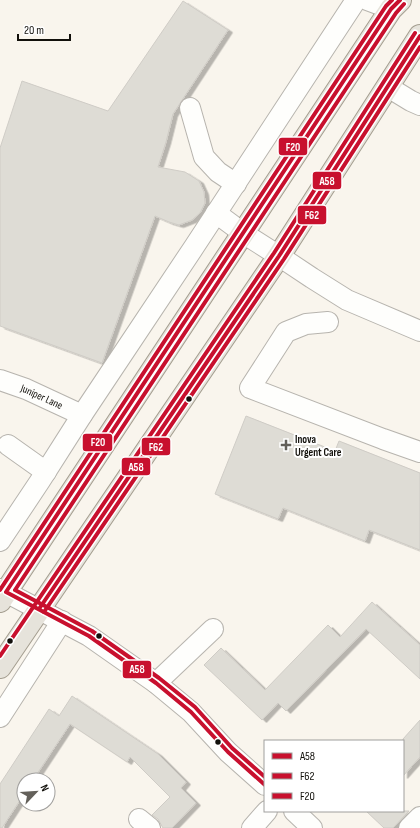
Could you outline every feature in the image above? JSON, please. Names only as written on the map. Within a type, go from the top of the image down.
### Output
[{"type":"main road","points":[[2,594],[396,4]]},
{"type":"main road","points":[[0,667],[279,256],[420,36]]},
{"type":"street","points":[[0,541],[356,0]]},
{"type":"street","points":[[368,0],[396,4]]},
{"type":"street","points":[[388,86],[420,105]]},
{"type":"street","points":[[190,108],[204,157],[218,172],[236,184]]},
{"type":"street","points":[[216,213],[243,233],[347,300],[420,331]]},
{"type":"street","points":[[328,322],[306,324],[286,332],[250,388],[420,452]]},
{"type":"street","name":"Juniper Lane","points":[[0,380],[26,389],[82,415]]},
{"type":"street","points":[[8,445],[46,472]]},
{"type":"street","points":[[2,594],[39,609],[89,636],[156,683],[191,712],[228,752],[264,784]]},
{"type":"street","points":[[0,717],[62,621]]},
{"type":"street","points":[[156,683],[213,629]]},
{"type":"street","points":[[252,828],[265,812]]},
{"type":"street","points":[[295,812],[312,828]]},
{"type":"street","points":[[409,828],[420,817]]},
{"type":"building","points":[[183,1],[228,30],[173,114],[158,167],[185,172],[199,181],[204,192],[205,203],[200,213],[192,220],[179,225],[155,216],[102,363],[0,326],[0,148],[22,81],[108,111]]},
{"type":"building","points":[[246,416],[335,451],[339,441],[420,473],[420,550],[369,530],[365,541],[283,508],[278,519],[215,494]]},
{"type":"building","points":[[372,602],[420,645],[420,679],[366,629],[286,711],[278,703],[262,720],[204,665],[221,648],[265,690],[328,625],[340,637]]},
{"type":"building","points":[[72,696],[158,754],[186,782],[181,788],[196,803],[172,828],[163,828],[158,819],[152,815],[170,797],[130,757],[127,762],[70,724],[38,772],[16,772],[16,806],[2,828],[0,828],[0,784],[49,709],[59,716]]},
{"type":"building","points":[[420,720],[420,757],[404,775],[404,740],[403,739]]},
{"type":"building","points":[[409,811],[393,828],[384,828],[367,812]]},
{"type":"transit line","name":"F20","points":[[0,590],[386,6],[392,0]]},
{"type":"transit line","name":"A58","points":[[264,784],[228,752],[191,712],[156,683],[89,636],[6,592],[391,9],[400,0]]},
{"type":"transit line","name":"F62","points":[[264,776],[232,748],[195,707],[159,678],[92,631],[15,590],[396,13],[404,4]]},
{"type":"transit line","name":"F20","points":[[0,656],[274,253],[415,33]]},
{"type":"transit line","name":"A58","points":[[39,609],[279,256],[420,36]]},
{"type":"transit line","name":"F62","points":[[44,612],[284,259],[420,47]]},
{"type":"place","name":"Inova Urgent Care","points":[[286,445]]}]
